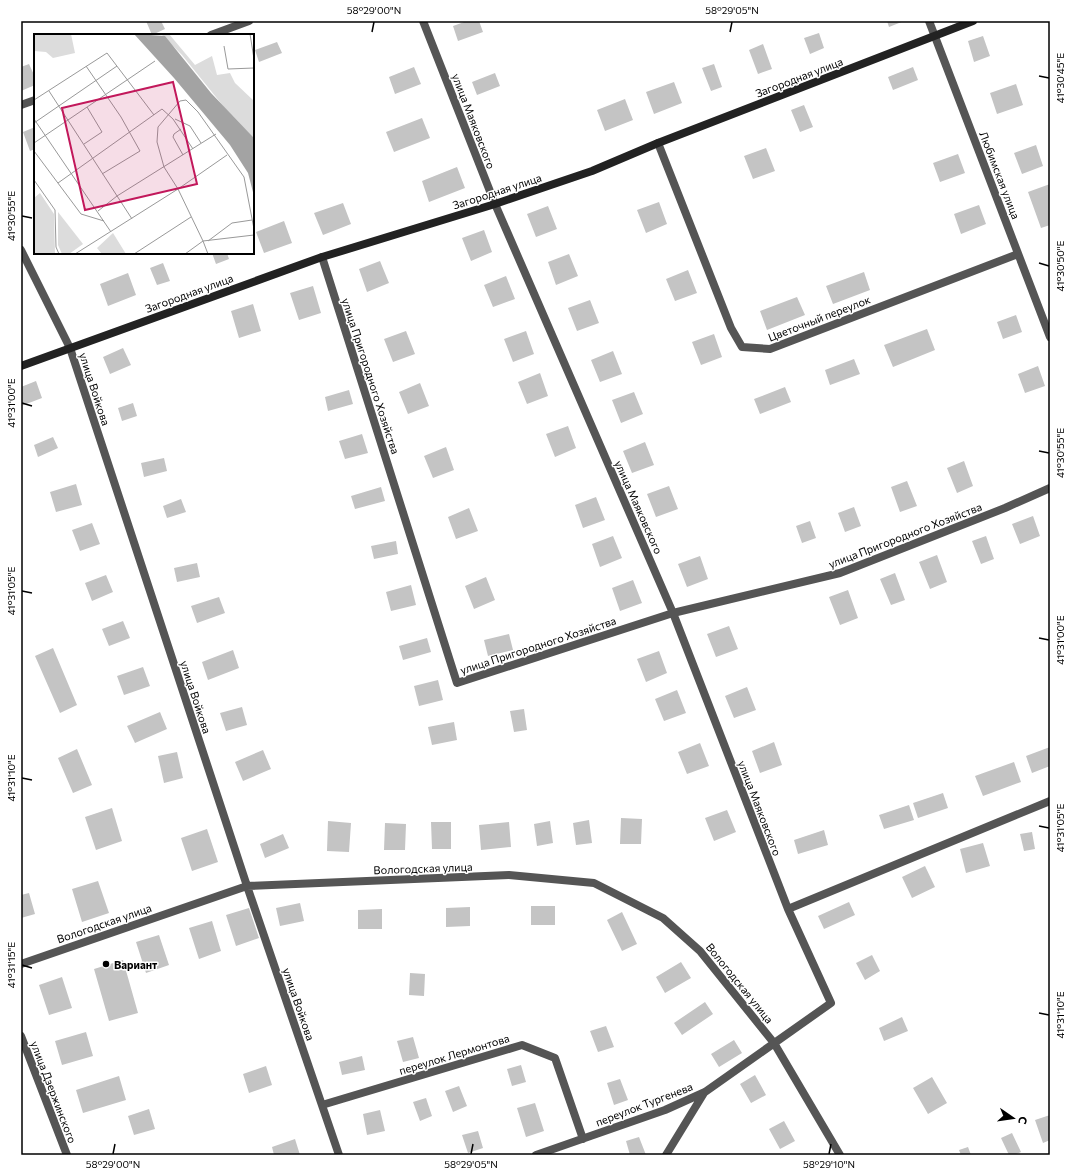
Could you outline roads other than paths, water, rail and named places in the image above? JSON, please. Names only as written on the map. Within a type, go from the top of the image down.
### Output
[{"type":"street","points":[[214,34],[249,21]]},
{"type":"street","name":"улица Маяковского","points":[[423,21],[495,204],[673,614],[788,909],[831,1003]]},
{"type":"street","name":"Любимская улица","points":[[929,21],[1050,337]]},
{"type":"street","name":"Загородная улица","points":[[21,366],[322,257],[495,204],[592,171],[658,143],[973,21]]},
{"type":"street","points":[[21,105],[34,100]]},
{"type":"street","name":"Цветочный переулок","points":[[658,143],[731,328],[742,347],[770,349],[1018,254]]},
{"type":"street","name":"улица Войкова","points":[[21,250],[70,348],[247,886],[339,1155]]},
{"type":"street","name":"улица Пригородного Хозяйства","points":[[322,257],[457,683],[673,614],[840,573],[1004,508],[1050,488]]},
{"type":"street","points":[[788,909],[1050,801]]},
{"type":"street","name":"Вологодская улица","points":[[21,964],[247,886],[509,875],[594,883],[663,918],[700,951],[774,1043]]},
{"type":"street","name":"переулок Тургенева","points":[[536,1155],[666,1110],[705,1092],[831,1003]]},
{"type":"street","name":"улица Дзержинского","points":[[21,1036],[67,1155]]},
{"type":"street","points":[[774,1043],[840,1155]]},
{"type":"street","name":"переулок Лермонтова","points":[[322,1106],[522,1045],[555,1058],[582,1139]]},
{"type":"street","points":[[666,1155],[705,1092]]},
{"type":"place","name":"Вариант","points":[[106,964]]}]
